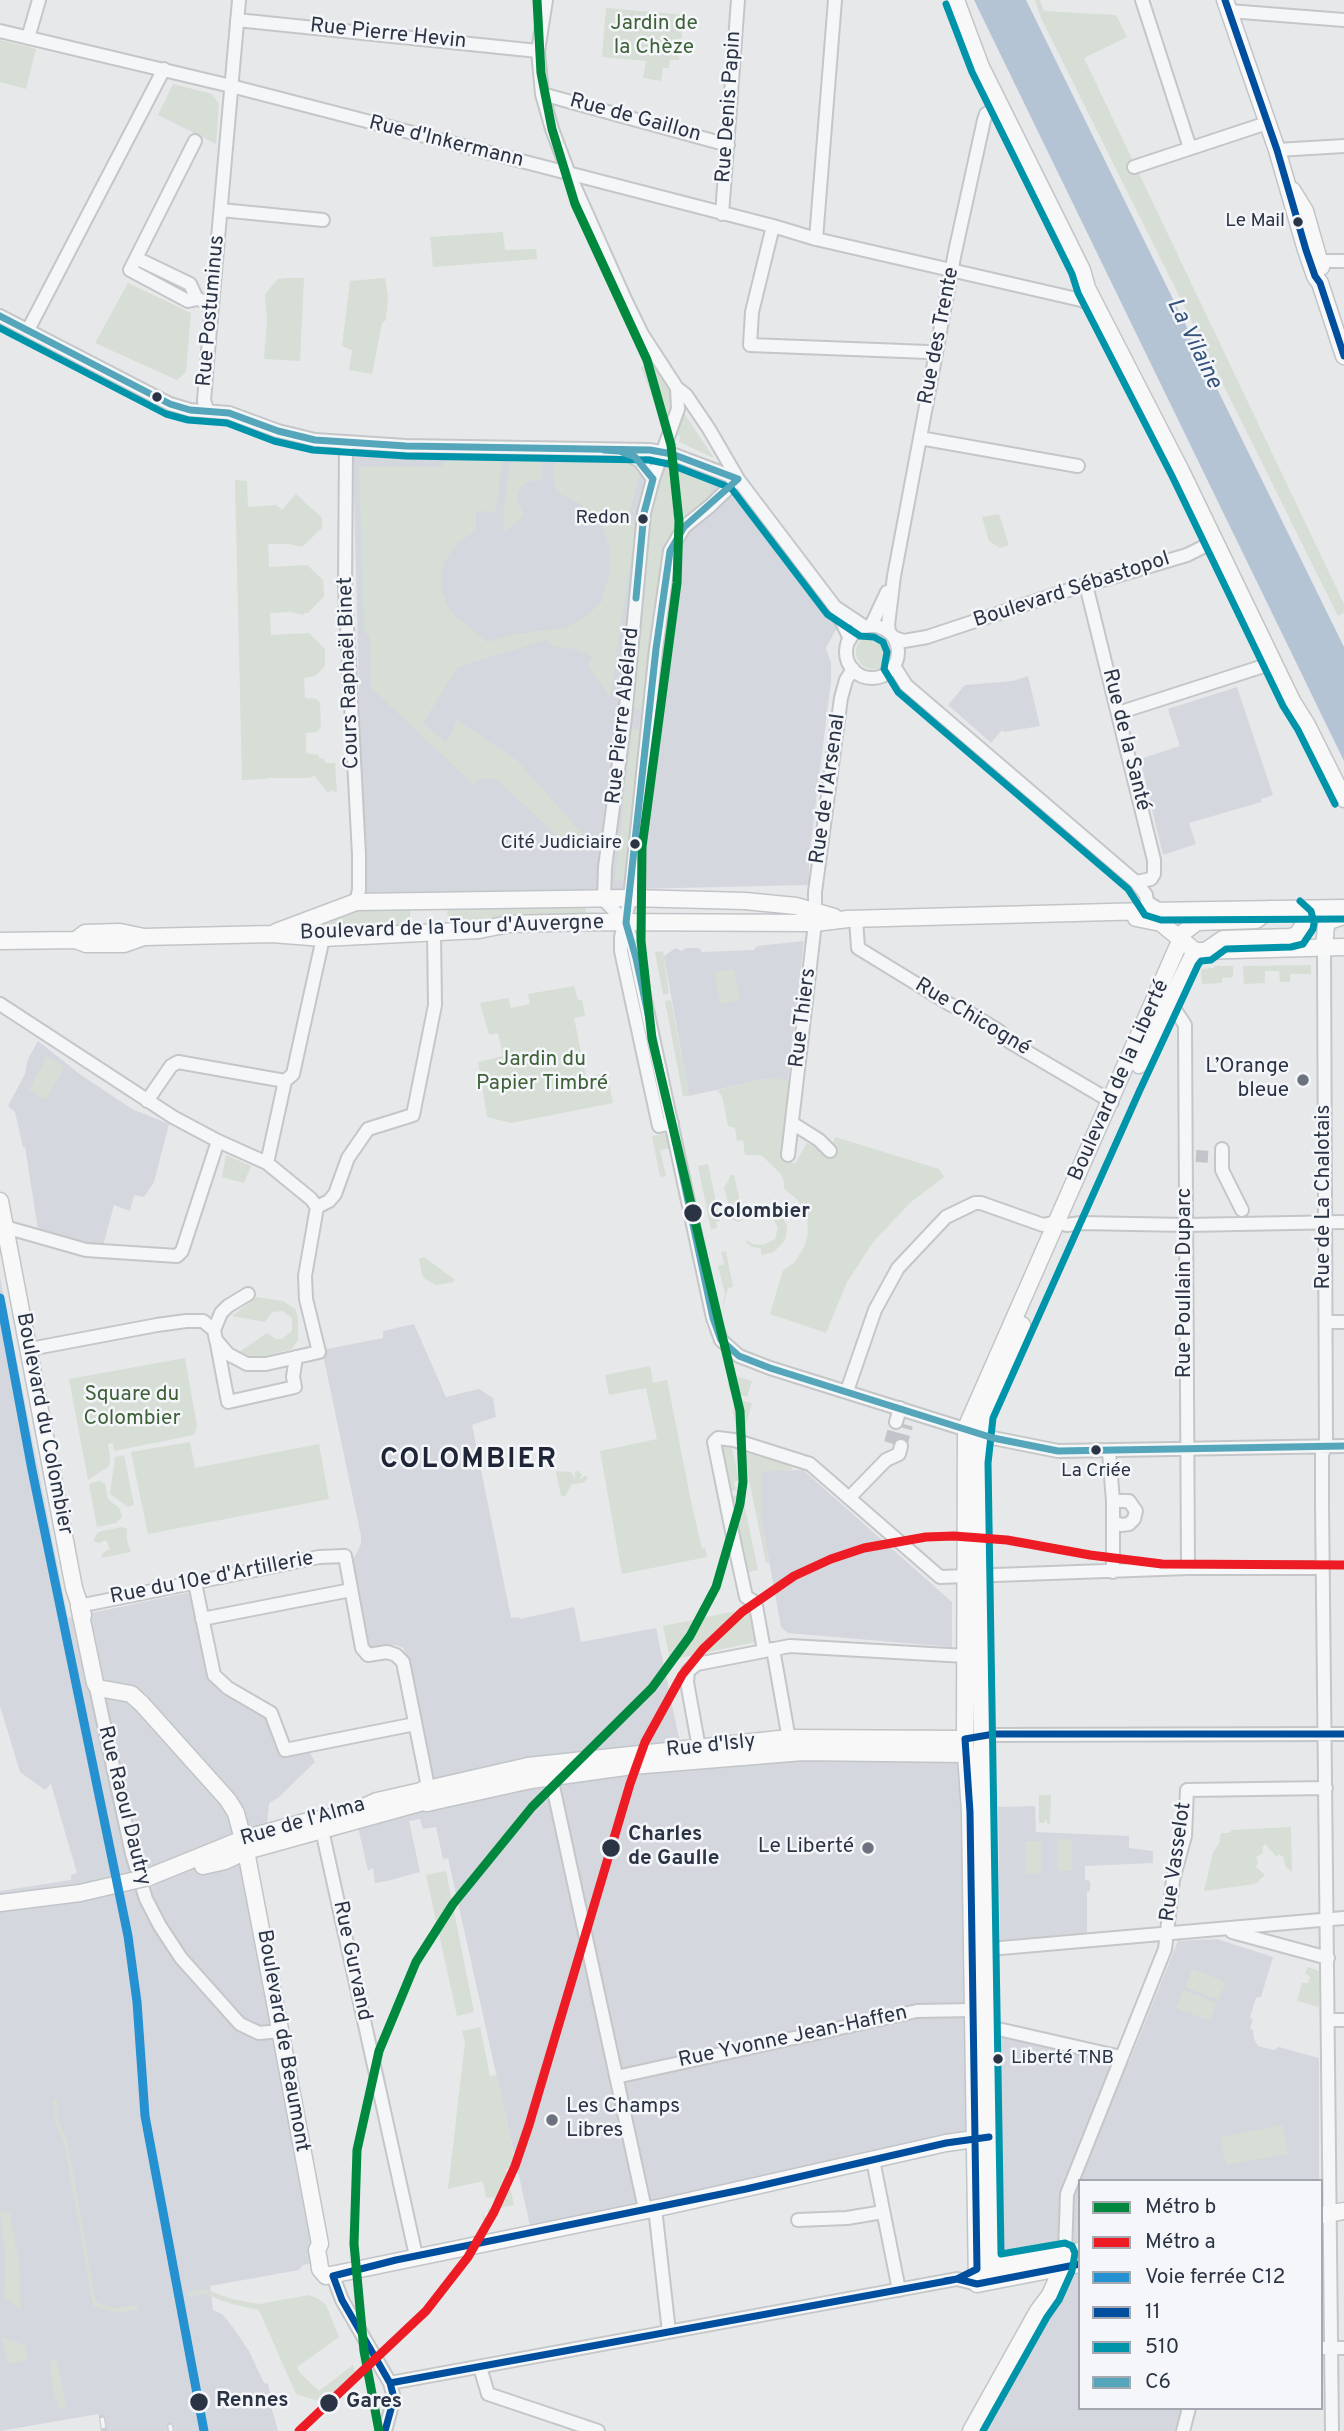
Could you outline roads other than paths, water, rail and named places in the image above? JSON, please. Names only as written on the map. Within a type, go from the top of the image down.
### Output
[{"type":"main road","points":[[956,0],[981,67],[1082,270],[1087,288],[1176,460],[1267,645],[1273,663],[1344,799]]},
{"type":"main road","points":[[1227,5],[1287,183],[1288,196],[1306,250],[1341,337],[1344,356]]},
{"type":"main road","points":[[1287,183],[1306,211],[1321,261],[1320,283]]},
{"type":"main road","name":"Boulevard de la Tour d'Auvergne","points":[[272,934],[356,902],[630,898],[745,901],[796,906],[816,917]]},
{"type":"main road","name":"Boulevard de la Tour d'Auvergne","points":[[2,943],[76,940],[85,933],[106,932],[144,937],[272,934],[323,938],[479,930],[509,924],[1344,908]]},
{"type":"main road","points":[[1181,940],[1193,923],[1256,920],[1271,909]]},
{"type":"main road","points":[[1201,951],[1223,939],[1297,935],[1304,925],[1302,917],[1293,909]]},
{"type":"main road","name":"Boulevard de la Tour d'Auvergne","points":[[1106,913],[1156,921],[1201,951]]},
{"type":"main road","points":[[1324,947],[1329,921],[1344,916]]},
{"type":"main road","name":"Boulevard de la Liberté","points":[[982,2273],[978,1950],[966,1746],[966,1656],[977,1462],[973,1431],[983,1415],[1181,940]]},
{"type":"main road","points":[[1201,951],[1344,947]]},
{"type":"main road","name":"Boulevard de la Liberté","points":[[1062,1224],[1170,1002],[1201,951]]},
{"type":"main road","name":"Boulevard du Colombier","points":[[0,1201],[79,1606],[101,1686]]},
{"type":"main road","name":"Boulevard de la Liberté","points":[[972,1576],[982,1735],[984,1828],[972,2010],[980,2029]]},
{"type":"main road","points":[[101,1686],[131,1694],[142,1704],[233,1807],[245,1845]]},
{"type":"main road","name":"Rue d'Isly","points":[[549,1768],[621,1767],[790,1746]]},
{"type":"main road","points":[[966,1746],[973,1748],[984,1828]]},
{"type":"main road","name":"Rue d'Isly","points":[[549,1768],[699,1748],[966,1746]]},
{"type":"main road","name":"Rue de l'Alma","points":[[245,1845],[322,1830],[428,1794],[528,1766],[549,1768]]},
{"type":"main road","name":"Rue de l'Alma","points":[[0,1903],[80,1893],[149,1877],[162,1878],[225,1861],[245,1845],[305,1822],[348,1814],[377,1801],[428,1794]]},
{"type":"main road","name":"Boulevard de Beaumont","points":[[245,1845],[320,2244],[317,2250],[324,2274],[333,2276]]},
{"type":"main road","points":[[333,2276],[416,2256],[982,2138]]},
{"type":"main road","points":[[982,2273],[1037,2273],[1064,2257]]},
{"type":"main road","points":[[982,2273],[1064,2257]]},
{"type":"main road","points":[[971,2431],[1038,2311],[1050,2295],[1064,2257]]},
{"type":"main road","points":[[1037,2273],[1038,2311]]},
{"type":"main road","points":[[982,2431],[990,2414],[993,2394]]},
{"type":"street","points":[[28,38],[39,0]]},
{"type":"street","name":"Rue Postuminus","points":[[208,411],[204,401],[239,0]]},
{"type":"street","points":[[546,0],[538,51],[542,94],[569,174],[624,298],[678,395],[686,395],[738,479],[835,607],[850,639]]},
{"type":"street","name":"Rue Denis Papin","points":[[722,215],[738,0]]},
{"type":"street","points":[[816,239],[835,0]]},
{"type":"street","points":[[1142,0],[1190,148]]},
{"type":"street","points":[[1227,5],[1344,20]]},
{"type":"street","name":"Rue Pierre Hevin","points":[[237,20],[538,51]]},
{"type":"street","name":"Rue d'Inkermann","points":[[0,31],[231,86],[816,239],[1081,300],[1096,306]]},
{"type":"street","points":[[28,330],[164,69]]},
{"type":"street","name":"Rue de Gaillon","points":[[542,94],[727,145]]},
{"type":"street","name":"Rue des Trente","points":[[892,635],[888,625],[894,576],[952,272],[984,120],[986,114],[1000,105]]},
{"type":"street","points":[[1134,167],[1267,122]]},
{"type":"street","points":[[195,141],[136,258],[190,284],[197,299],[212,303]]},
{"type":"street","points":[[1276,150],[1344,146]]},
{"type":"street","points":[[221,210],[323,220]]},
{"type":"street","points":[[773,226],[752,312],[750,345],[936,354]]},
{"type":"street","points":[[1321,261],[1344,261]]},
{"type":"street","points":[[0,316],[170,404],[190,410],[229,413],[278,431],[315,440],[663,451],[738,479]]},
{"type":"street","name":"Rue Pierre Abélard","points":[[604,900],[625,718],[642,526],[653,479],[678,409],[678,395]]},
{"type":"street","points":[[920,438],[1078,466]]},
{"type":"street","name":"Cours Raphaël Binet","points":[[346,443],[345,588],[358,843],[359,890],[356,902]]},
{"type":"street","points":[[619,451],[640,461],[653,479]]},
{"type":"street","name":"Rue Pierre Abélard","points":[[738,479],[684,527],[670,551],[656,649],[630,898],[621,937],[621,951],[666,1125],[679,1155],[713,1318],[721,1340],[745,1359],[847,1391]]},
{"type":"street","name":"Boulevard Sébastopol","points":[[892,635],[904,641],[927,637],[1187,555],[1215,541]]},
{"type":"street","name":"Rue des Trente","points":[[868,626],[880,611],[894,576]]},
{"type":"street","name":"Rue de la Santé","points":[[1086,585],[1155,867],[1151,879],[1136,883]]},
{"type":"street","points":[[835,607],[868,626],[892,635],[896,662],[905,685],[1136,883],[1146,895],[1147,902],[1161,911]]},
{"type":"street","points":[[868,626],[850,639],[846,652],[853,669],[870,678],[884,675],[896,662]]},
{"type":"street","name":"Boulevard Sébastopol","points":[[896,662],[927,637]]},
{"type":"street","points":[[1118,713],[1273,663]]},
{"type":"street","name":"Rue de l'Arsenal","points":[[816,917],[815,892],[841,698],[846,680],[853,669]]},
{"type":"street","points":[[625,718],[650,721]]},
{"type":"street","points":[[604,900],[626,923]]},
{"type":"street","name":"Rue Thiers","points":[[788,1155],[816,917]]},
{"type":"street","name":"Rue Chicogné","points":[[850,919],[858,948],[951,1006],[965,1010],[999,1031],[1010,1042],[1112,1102]]},
{"type":"street","points":[[317,1207],[329,1201],[335,1194],[348,1158],[368,1129],[413,1115],[422,1081],[435,1005],[433,932]]},
{"type":"street","points":[[267,1163],[285,1081],[293,1074],[323,938]]},
{"type":"street","name":"Rue de La Chalotais","points":[[1324,947],[1326,1446],[1322,1460],[1322,1568],[1332,2213],[1326,2348],[1332,2431]]},
{"type":"street","name":"Rue Poullain Duparc","points":[[1170,1002],[1185,1025],[1191,1157],[1186,1225],[1188,1569]]},
{"type":"street","points":[[0,1004],[147,1101],[218,1141],[267,1163],[317,1207],[305,1276],[306,1299],[319,1352],[266,1364],[247,1364],[228,1354],[204,1321],[157,1325],[30,1349]]},
{"type":"street","points":[[147,1101],[171,1066],[178,1062],[285,1081]]},
{"type":"street","points":[[792,1123],[819,1140],[830,1151]]},
{"type":"street","points":[[5,1227],[86,1250],[177,1256],[182,1251],[218,1141]]},
{"type":"street","points":[[1219,1154],[1222,1170],[1242,1210]]},
{"type":"street","points":[[1344,1222],[1043,1225],[981,1202],[965,1207],[946,1217],[911,1253],[888,1285],[875,1310],[847,1391],[993,1438],[1058,1451],[1344,1446]]},
{"type":"street","points":[[248,1294],[221,1313],[215,1335],[228,1402],[294,1382],[296,1357]]},
{"type":"street","points":[[1326,1322],[1344,1322]]},
{"type":"street","points":[[902,1423],[906,1410]]},
{"type":"street","points":[[790,1746],[769,1650],[756,1606],[746,1597],[714,1442],[718,1438],[734,1440],[810,1464],[940,1577],[1188,1569],[1322,1568]]},
{"type":"street","points":[[849,1498],[886,1460],[899,1454],[895,1445]]},
{"type":"street","points":[[1109,1452],[1114,1522],[1113,1572]]},
{"type":"street","points":[[1113,1501],[1129,1501],[1136,1511],[1129,1524],[1114,1522]]},
{"type":"street","name":"Rue du 10e d'Artillerie","points":[[79,1606],[319,1557],[345,1556],[351,1590]]},
{"type":"street","points":[[195,1583],[216,1677],[228,1688],[271,1713],[285,1750],[415,1724]]},
{"type":"street","points":[[202,1619],[351,1590],[362,1647],[368,1655],[387,1652],[396,1655],[402,1662],[428,1794]]},
{"type":"street","points":[[699,1748],[687,1682],[691,1667],[790,1646],[966,1656]]},
{"type":"street","name":"Rue Raoul Dautry","points":[[101,1686],[104,1727],[134,1862],[146,1899],[160,1926],[181,1958],[240,2024],[259,2033],[280,2031]]},
{"type":"street","points":[[982,1735],[1344,1734]]},
{"type":"street","points":[[549,1768],[615,2077],[650,2209],[668,2332]]},
{"type":"street","name":"Rue Vasselot","points":[[1064,2257],[1067,2194],[1165,1949],[1173,1880],[1185,1836],[1187,1790],[1326,1788]]},
{"type":"street","name":"Rue Gurvand","points":[[322,1830],[416,2256]]},
{"type":"street","points":[[978,1950],[1344,1918]]},
{"type":"street","points":[[1225,1930],[1328,1958]]},
{"type":"street","name":"Rue Yvonne Jean-Haffen","points":[[615,2077],[917,2011],[972,2010]]},
{"type":"street","points":[[1328,2020],[1344,2020]]},
{"type":"street","points":[[980,2029],[998,2029],[1121,2057]]},
{"type":"street","points":[[873,2160],[899,2290]]},
{"type":"street","points":[[798,2220],[847,2218],[883,2212]]},
{"type":"street","points":[[390,2383],[982,2273]]},
{"type":"street","points":[[333,2276],[342,2300],[390,2383],[394,2398],[385,2431]]},
{"type":"street","points":[[1326,2348],[1344,2348]]},
{"type":"street","points":[[480,2367],[488,2394],[598,2431]]},
{"type":"street","points":[[1183,2431],[1188,2410]]},
{"type":"water","name":"La Vilaine","points":[[974,0],[1026,0],[1344,647],[1344,761]]},
{"type":"tunnel","points":[[1196,1156],[1212,1157]]},
{"type":"tunnel","points":[[890,1443],[896,1422]]},
{"type":"tunnel","points":[[901,1446],[907,1425]]},
{"type":"railway","points":[[102,2418],[104,2431]]},
{"type":"railway","points":[[170,2425],[171,2431]]},
{"type":"metro line","name":"b","points":[[379,2431],[364,2351],[354,2244],[357,2150],[379,2051],[416,1962],[453,1904],[532,1807],[652,1688],[690,1636],[716,1587],[740,1504],[743,1482],[740,1411],[652,1039],[641,941],[642,847],[677,583],[679,521],[671,445],[647,360],[575,204],[552,129],[541,73],[537,0]]},
{"type":"metro line","name":"a","points":[[299,2431],[426,2311],[468,2257],[494,2212],[515,2166],[529,2125],[630,1784],[645,1742],[682,1675],[703,1649],[742,1612],[794,1576],[831,1559],[864,1548],[926,1537],[1007,1540],[1090,1555],[1162,1564],[1344,1565]]},
{"type":"rail line","name":"C12","points":[[0,1298],[32,1470],[128,1936],[137,2002],[145,2116],[204,2431]]},
{"type":"place","name":"Le Mail","points":[[1298,222]]},
{"type":"place","name":"Redon","points":[[643,519]]},
{"type":"place","name":"Cité Judiciaire","points":[[635,844]]},
{"type":"place","name":"L’Orange bleue","points":[[1303,1080]]},
{"type":"place","name":"Colombier","points":[[693,1213]]},
{"type":"place","name":"La Criée","points":[[1096,1450]]},
{"type":"place","name":"Charles de Gaulle","points":[[611,1848]]},
{"type":"place","name":"Le Liberté","points":[[868,1848]]},
{"type":"place","name":"Liberté TNB","points":[[998,2059]]},
{"type":"place","name":"Les Champs Libres","points":[[552,2120]]},
{"type":"place","name":"Rennes","points":[[199,2402]]},
{"type":"place","name":"Gares","points":[[329,2403]]},
{"type":"district","name":"COLOMBIER","points":[[469,1461]]},
{"type":"park label","name":"Jardin de la Chèze","points":[[654,37]]},
{"type":"park label","name":"Jardin du Papier Timbré","points":[[542,1073]]},
{"type":"park label","name":"Square du Colombier","points":[[132,1408]]}]
